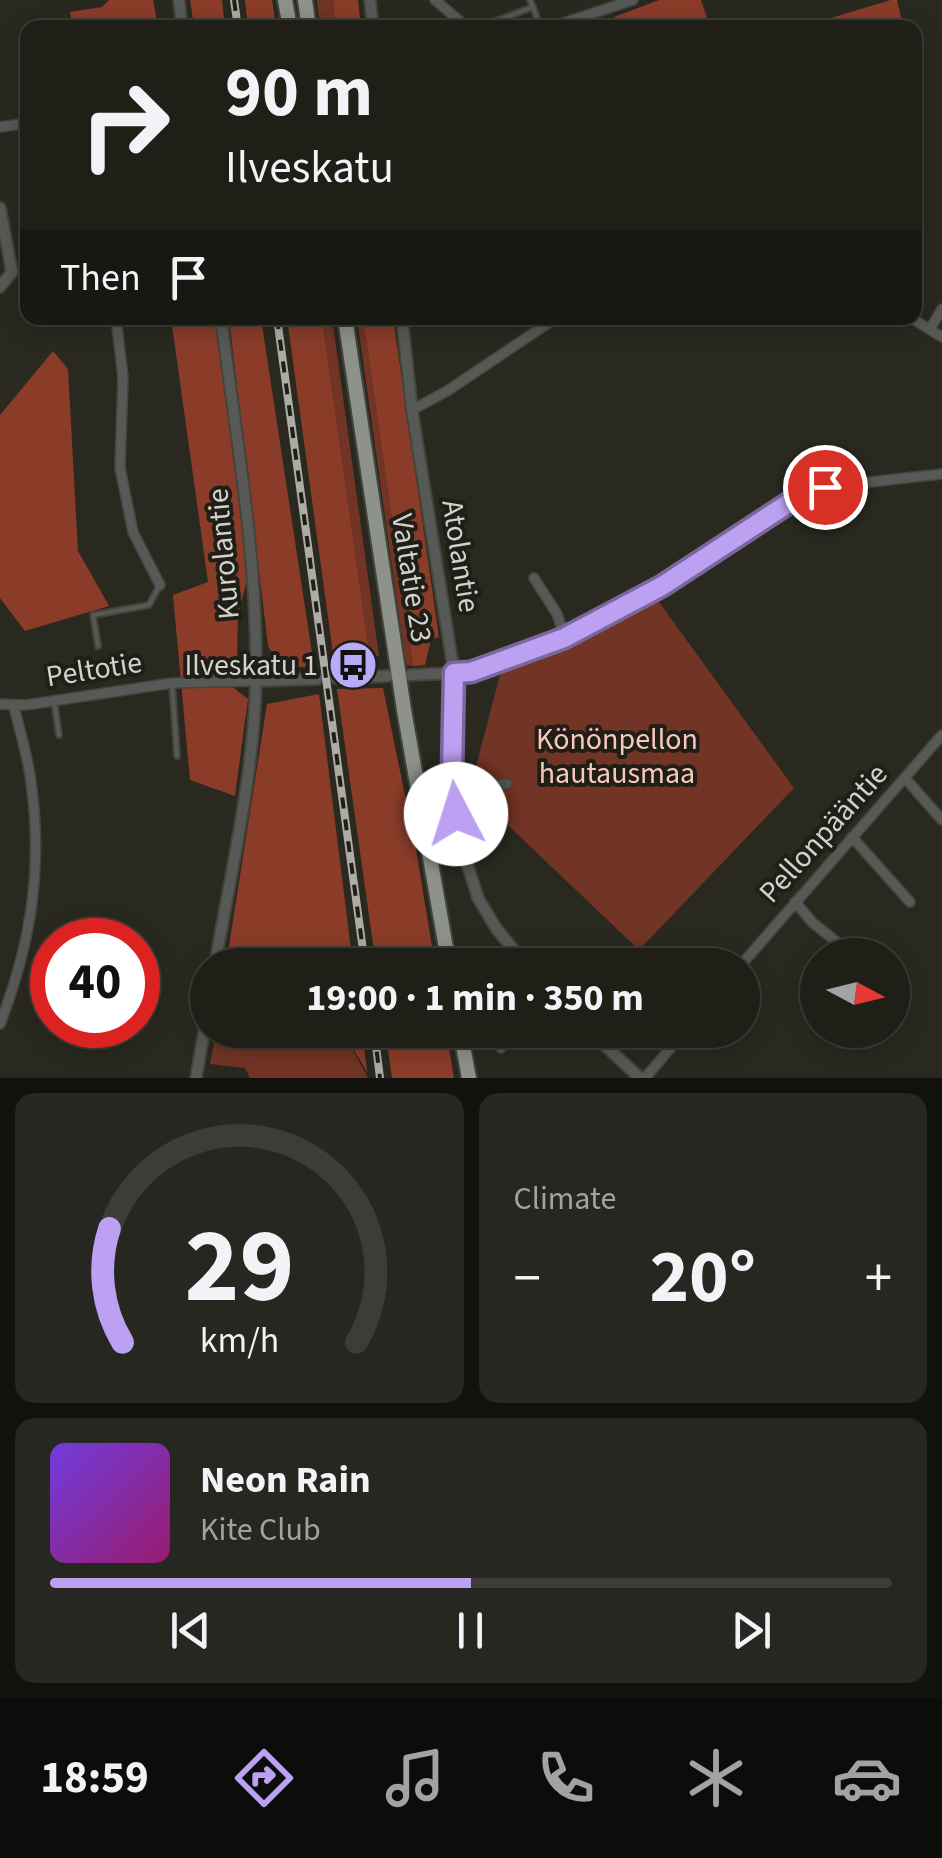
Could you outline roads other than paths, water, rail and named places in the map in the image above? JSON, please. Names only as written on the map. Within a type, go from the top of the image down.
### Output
[{"type":"highway","name":"Valtatie 23","points":[[346,325],[404,710],[446,948]]},
{"type":"highway","points":[[463,1048],[468,1078]]},
{"type":"street","points":[[434,0],[458,20]]},
{"type":"street","points":[[570,20],[633,0]]},
{"type":"street","points":[[0,208],[12,272],[0,286]]},
{"type":"street","points":[[930,329],[942,310]]},
{"type":"street","points":[[922,324],[942,337]]},
{"type":"street","points":[[117,325],[123,377],[120,468],[133,532],[160,586]]},
{"type":"street","name":"Kurolantie","points":[[218,948],[248,770],[256,681],[252,559],[221,325]]},
{"type":"street","name":"Atolantie","points":[[403,325],[412,410],[454,673],[453,790],[459,838],[478,898],[512,948]]},
{"type":"street","points":[[412,410],[546,325]]},
{"type":"street","points":[[410,676],[471,672],[564,638],[662,586],[801,495],[825,487],[942,474]]},
{"type":"street","points":[[534,578],[556,614],[564,638]]},
{"type":"street","points":[[336,678],[388,676]]},
{"type":"street","points":[[256,681],[318,678]]},
{"type":"street","name":"Peltotie","points":[[0,704],[14,707],[172,682],[256,681]]},
{"type":"street","points":[[0,1024],[20,971],[33,900],[31,782],[14,707]]},
{"type":"street","name":"Pellonpääntie","points":[[755,948],[942,735]]},
{"type":"street","points":[[905,778],[942,820]]},
{"type":"street","points":[[453,790],[508,784]]},
{"type":"street","points":[[852,838],[910,902]]},
{"type":"street","points":[[794,902],[832,938]]},
{"type":"street","points":[[196,1078],[201,1048]]},
{"type":"street","points":[[608,1048],[642,1078],[670,1048]]},
{"type":"lane","points":[[530,0],[540,20]]},
{"type":"lane","points":[[499,20],[533,7]]},
{"type":"lane","points":[[98,646],[93,615],[149,605],[160,586]]},
{"type":"lane","points":[[172,682],[177,756]]},
{"type":"lane","points":[[54,700],[59,735]]},
{"type":"railway","points":[[234,0],[237,20]]},
{"type":"railway","points":[[278,325],[363,948]]},
{"type":"railway","points":[[376,1048],[380,1078]]},
{"type":"place","name":"Ilveskatu 1","points":[[353,665]]},
{"type":"park label","name":"Könönpellon hautausmaa","points":[[617,756]]}]
